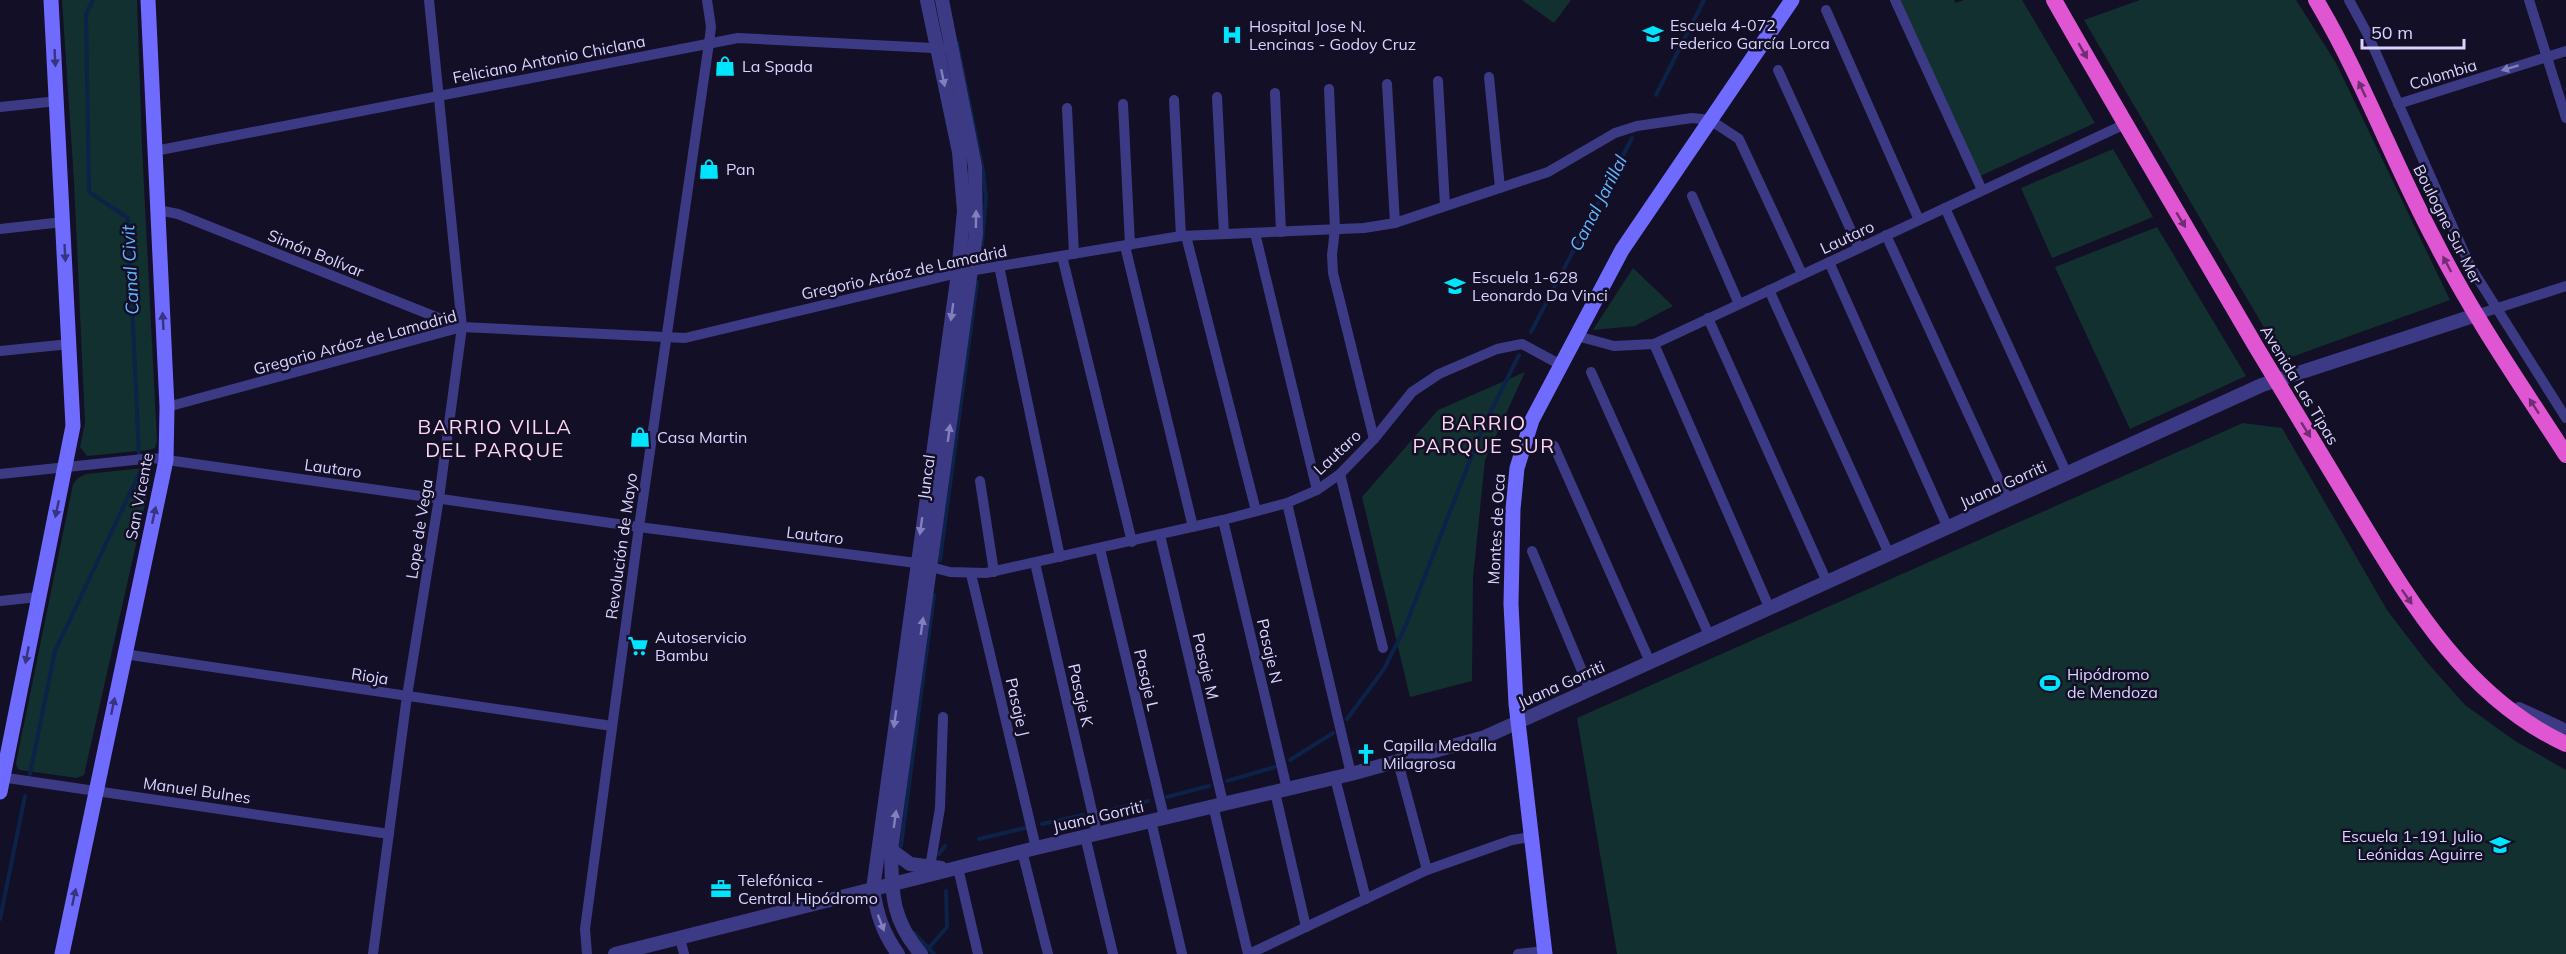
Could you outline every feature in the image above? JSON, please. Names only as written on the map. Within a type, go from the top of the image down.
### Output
[{"type":"highway","name":"Avenida Las Tipas","points":[[2055,0],[2125,124],[2400,586],[2440,639],[2492,696],[2532,727],[2566,744]]},
{"type":"highway","name":"Boulogne Sur Mer","points":[[2316,0],[2435,241],[2476,315],[2566,455]]},
{"type":"main road","points":[[1,782],[66,467],[73,420],[51,0]]},
{"type":"main road","name":"San Vicente","points":[[62,954],[166,460],[167,407],[148,0]]},
{"type":"main road","name":"Montes de Oca","points":[[1545,953],[1517,722],[1511,604],[1513,509],[1517,468],[1532,420],[1622,250],[1792,0]]},
{"type":"street","name":"Lope de Vega","points":[[373,954],[407,696],[439,498],[462,327],[429,0]]},
{"type":"street","name":"Revolución de Mayo","points":[[586,954],[585,929],[612,726],[709,44],[711,27],[707,0]]},
{"type":"street","name":"Juncal","points":[[921,954],[899,920],[894,906],[891,850],[964,211],[959,152],[927,0]]},
{"type":"street","name":"Juncal","points":[[898,954],[886,936],[877,914],[873,889],[923,565],[973,270],[977,213],[975,166],[942,0]]},
{"type":"street","points":[[1895,0],[1983,190]]},
{"type":"street","name":"Boulogne Sur Mer","points":[[2349,0],[2368,35],[2457,241],[2496,309],[2566,418]]},
{"type":"street","points":[[2529,0],[2566,118]]},
{"type":"street","points":[[1826,10],[1918,220]]},
{"type":"street","name":"Feliciano Antonio Chiclana","points":[[155,151],[738,38],[952,49]]},
{"type":"street","name":"Colombia","points":[[2398,104],[2566,51]]},
{"type":"street","points":[[1778,70],[1859,248]]},
{"type":"street","points":[[1489,77],[1500,188]]},
{"type":"street","points":[[1437,81],[1445,206]]},
{"type":"street","points":[[1387,84],[1395,223]]},
{"type":"street","points":[[1329,89],[1335,229],[1332,255],[1333,273],[1374,439]]},
{"type":"street","points":[[1275,93],[1281,232]]},
{"type":"street","points":[[1217,97],[1224,234]]},
{"type":"street","points":[[1174,100],[1184,236],[1256,511]]},
{"type":"street","points":[[0,107],[58,101]]},
{"type":"street","points":[[1123,104],[1128,245],[1193,527]]},
{"type":"street","points":[[1067,108],[1074,254]]},
{"type":"street","name":"Gregorio Aráoz de Lamadrid","points":[[167,407],[462,327],[685,338],[973,270],[1184,236],[1335,229],[1395,223],[1548,171],[1615,133],[1637,126],[1692,117],[1710,120]]},
{"type":"street","points":[[1710,120],[1739,139],[1802,274]]},
{"type":"street","name":"Lautaro","points":[[1577,336],[1614,346],[1654,344],[2125,124]]},
{"type":"street","points":[[1692,196],[1739,304]]},
{"type":"street","points":[[1945,208],[2067,474]]},
{"type":"street","name":"Simón Bolívar","points":[[158,210],[178,214],[462,327]]},
{"type":"street","points":[[0,229],[63,222]]},
{"type":"street","points":[[1255,233],[1317,490]]},
{"type":"street","points":[[1886,235],[2008,500]]},
{"type":"street","points":[[1062,256],[1132,542]]},
{"type":"street","points":[[1829,262],[1948,528]]},
{"type":"street","points":[[999,266],[1060,557]]},
{"type":"street","points":[[2476,315],[2566,286]]},
{"type":"street","points":[[1769,290],[1889,554]]},
{"type":"street","name":"Juana Gorriti","points":[[615,954],[1022,851],[1335,778],[1485,737],[2276,380],[2476,315]]},
{"type":"street","points":[[1708,318],[1827,582]]},
{"type":"street","points":[[0,351],[70,344]]},
{"type":"street","name":"Lautaro","points":[[0,474],[153,458],[923,565],[971,574],[994,572],[1132,542],[1287,503],[1317,490],[1340,474],[1374,439],[1412,392],[1438,374],[1497,349],[1522,344],[1561,365]]},
{"type":"street","points":[[1654,344],[1769,607]]},
{"type":"street","points":[[1591,372],[1709,636]]},
{"type":"street","points":[[1554,446],[1650,662]]},
{"type":"street","points":[[1340,474],[1383,648]]},
{"type":"street","points":[[980,481],[994,572]]},
{"type":"street","points":[[1287,503],[1351,774]]},
{"type":"street","name":"Pasaje N","points":[[1223,520],[1281,790],[1306,927]]},
{"type":"street","name":"Pasaje M","points":[[1160,535],[1249,954]]},
{"type":"street","name":"Pasaje L","points":[[1100,549],[1158,819],[1182,954]]},
{"type":"street","points":[[1532,551],[1590,690]]},
{"type":"street","name":"Pasaje K","points":[[1035,563],[1113,954]]},
{"type":"street","name":"Pasaje J","points":[[971,574],[1036,848]]},
{"type":"street","points":[[0,601],[38,597]]},
{"type":"street","name":"Rioja","points":[[124,654],[612,726]]},
{"type":"street","points":[[2492,696],[2566,731]]},
{"type":"street","points":[[930,867],[940,808],[943,717]]},
{"type":"street","points":[[1398,762],[1426,870]]},
{"type":"street","points":[[1335,778],[1366,899]]},
{"type":"street","name":"Manuel Bulnes","points":[[1,782],[96,791],[389,834]]},
{"type":"street","points":[[1249,954],[1426,870],[1512,840],[1531,837]]},
{"type":"street","points":[[891,850],[910,864],[955,868],[978,954]]},
{"type":"street","points":[[1022,851],[1048,954]]},
{"type":"street","points":[[680,938],[684,954]]},
{"type":"street","points":[[1518,954],[1545,953]]},
{"type":"green space","points":[[62,0],[137,0],[157,441],[155,448],[149,450],[87,456],[80,447],[85,423],[74,182]]},
{"type":"green space","points":[[1522,0],[1571,0],[1554,23]]},
{"type":"green space","points":[[1895,0],[1954,0],[1956,3],[1964,0],[2022,0],[2095,123],[1976,178]]},
{"type":"green space","points":[[2140,0],[2296,0],[2336,63],[2450,300],[2283,360],[2084,20]]},
{"type":"green space","points":[[2113,149],[2153,217],[2052,258],[2021,188]]},
{"type":"green space","points":[[2157,227],[2246,376],[2130,429],[2055,267]]},
{"type":"green space","points":[[1633,268],[1673,306],[1635,326],[1593,330]]},
{"type":"green space","points":[[1525,372],[1485,460],[1473,578],[1472,681],[1410,697],[1362,497],[1438,410]]},
{"type":"green space","name":"Hipódromo de Mendoza","points":[[2243,423],[2282,428],[2387,610],[2426,661],[2465,705],[2515,741],[2566,770],[2566,954],[1617,954],[1577,718]]},
{"type":"green space","points":[[144,468],[149,471],[151,478],[84,775],[77,778],[20,770],[16,763],[73,484],[86,474]]},
{"type":"waterway","name":"Canal Civit","points":[[93,0],[86,14],[89,192],[128,218],[139,455]]},
{"type":"waterway","name":"Canal Jarillal","points":[[1656,95],[1704,0]]},
{"type":"waterway","points":[[957,43],[983,171],[986,198],[981,255]]},
{"type":"waterway","name":"Canal Jarillal","points":[[1531,332],[1632,138]]},
{"type":"waterway","points":[[940,560],[977,282]]},
{"type":"waterway","points":[[1347,719],[1384,669],[1405,627],[1483,427],[1519,355]]},
{"type":"waterway","name":"Canal Civit","points":[[30,774],[55,651],[140,472]]},
{"type":"waterway","points":[[901,846],[934,595]]},
{"type":"waterway","points":[[1290,760],[1333,733]]},
{"type":"waterway","points":[[1227,781],[1275,767]]},
{"type":"waterway","points":[[1167,797],[1209,786]]},
{"type":"waterway","name":"Canal Civit","points":[[0,919],[25,796]]},
{"type":"waterway","points":[[1101,812],[1148,801]]},
{"type":"waterway","points":[[1042,824],[1083,815]]},
{"type":"waterway","points":[[979,839],[1025,828]]},
{"type":"waterway","points":[[939,854],[945,846]]},
{"type":"waterway","name":"Canal Jarillal","points":[[928,949],[947,927],[946,891]]},
{"type":"waterway","points":[[914,933],[934,954]]},
{"type":"place","name":"Escuela 4-072 Federico García Lorca","points":[[1653,34]]},
{"type":"place","name":"Hospital Jose N. Lencinas - Godoy Cruz","points":[[1232,35]]},
{"type":"place","name":"La Spada","points":[[725,66]]},
{"type":"place","name":"Pan","points":[[709,169]]},
{"type":"place","name":"Escuela 1-628 Leonardo Da Vinci","points":[[1455,286]]},
{"type":"place","name":"Casa Martin","points":[[640,437]]},
{"type":"place","name":"Autoservicio Bambu","points":[[638,646]]},
{"type":"place","name":"Hipódromo de Mendoza","points":[[2050,683]]},
{"type":"place","name":"Capilla Medalla Milagrosa","points":[[1366,754]]},
{"type":"place","name":"Escuela 1-191 Julio Leónidas Aguirre","points":[[2500,845]]},
{"type":"place","name":"Telefónica - Central Hipódromo","points":[[721,889]]},
{"type":"district","name":"BARRIO PARQUE SUR","points":[[1484,434]]},
{"type":"district","name":"BARRIO VILLA DEL PARQUE","points":[[495,438]]}]
